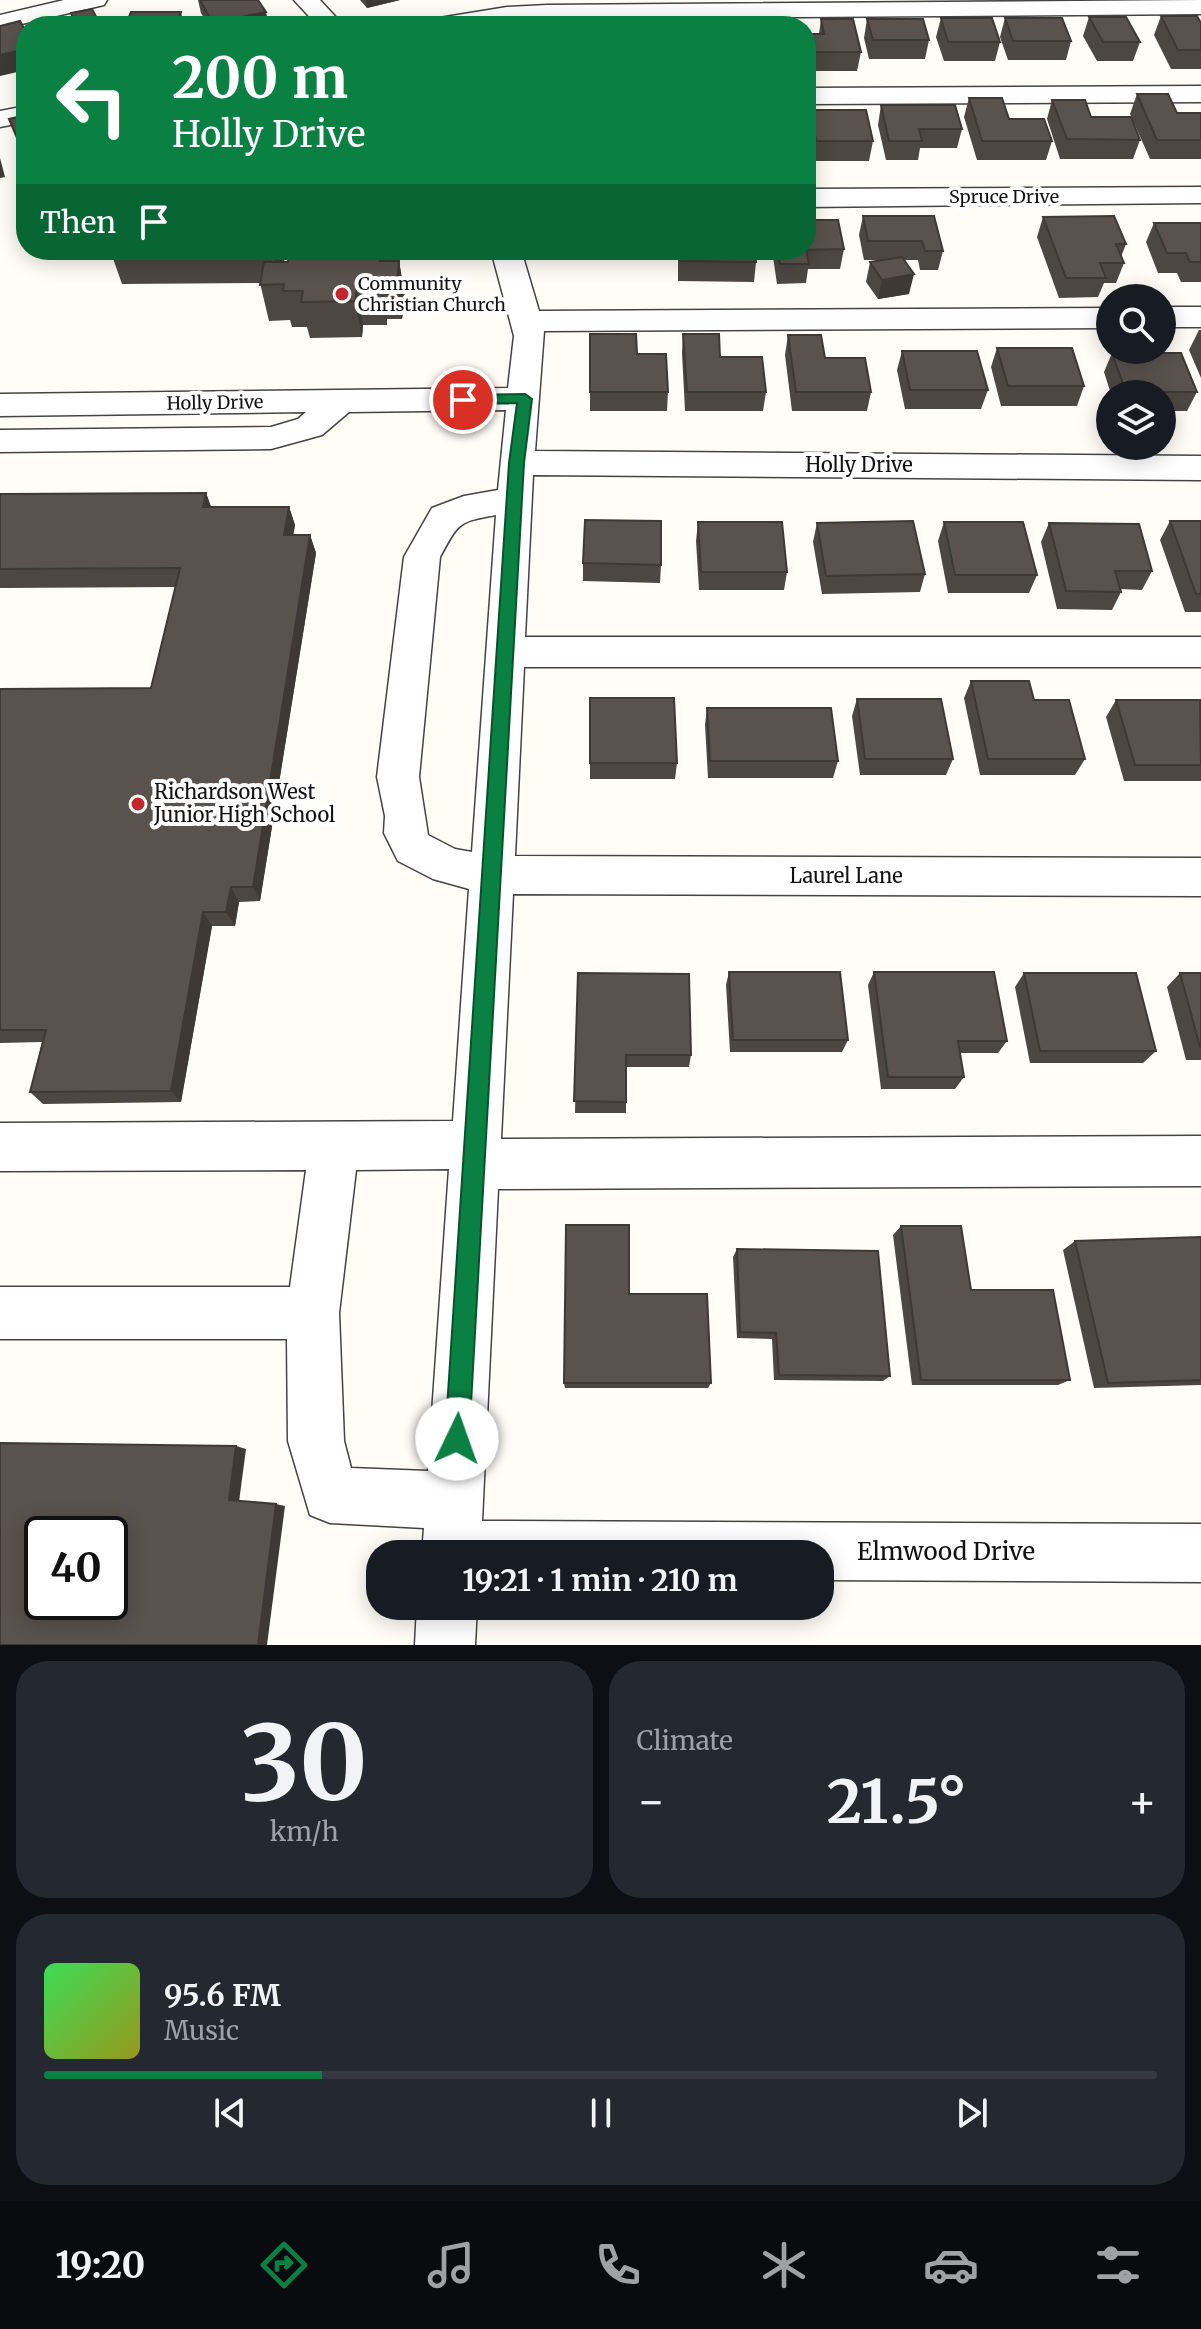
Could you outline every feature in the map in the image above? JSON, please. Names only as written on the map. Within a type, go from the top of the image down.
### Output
[{"type":"street","points":[[26,16],[95,0]]},
{"type":"street","points":[[306,0],[322,16]]},
{"type":"street","points":[[495,16],[547,12],[1201,7]]},
{"type":"street","points":[[816,96],[1201,94]]},
{"type":"street","name":"Spruce Drive","points":[[816,198],[1201,195]]},
{"type":"street","points":[[452,1540],[516,482],[530,336],[509,260]]},
{"type":"street","points":[[1176,317],[1201,317]]},
{"type":"street","points":[[528,321],[1096,318]]},
{"type":"street","name":"Holly Drive","points":[[0,405],[525,399]]},
{"type":"street","points":[[0,441],[271,438],[310,427],[340,402]]},
{"type":"street","name":"Holly Drive","points":[[491,875],[448,866],[413,848],[405,833],[406,816],[398,777],[422,557],[444,517],[516,482],[1201,468]]},
{"type":"street","points":[[506,652],[1201,652]]},
{"type":"street","name":"Laurel Lane","points":[[491,875],[1201,877]]},
{"type":"street","points":[[0,1313],[313,1313],[334,1145]]},
{"type":"street","points":[[0,1147],[334,1145],[474,1154],[1201,1161]]},
{"type":"street","name":"Elmwood Drive","points":[[313,1313],[316,1441],[330,1495],[424,1540]]},
{"type":"street","name":"Elmwood Drive","points":[[834,1553],[1201,1553]]},
{"type":"street","points":[[445,1645],[447,1620]]},
{"type":"building","points":[[200,0],[258,0],[266,12],[247,16],[209,16]]},
{"type":"building","points":[[92,9],[96,16],[72,16],[71,13]]},
{"type":"building","points":[[131,12],[181,12],[179,16],[129,16]]},
{"type":"building","points":[[1161,16],[1197,16],[1201,23],[1201,50],[1178,50]]},
{"type":"building","points":[[1089,17],[1126,17],[1140,42],[1103,42]]},
{"type":"building","points":[[941,18],[992,18],[1000,42],[948,42]]},
{"type":"building","points":[[1005,18],[1062,18],[1071,41],[1013,41]]},
{"type":"building","points":[[821,19],[853,19],[861,52],[816,52],[816,34],[824,34]]},
{"type":"building","points":[[867,19],[923,19],[929,40],[873,40]]},
{"type":"building","points":[[16,22],[16,51],[0,55],[0,26]]},
{"type":"building","points":[[1137,94],[1168,94],[1177,113],[1201,113],[1201,140],[1157,140]]},
{"type":"building","points":[[969,98],[1002,98],[1009,119],[1044,119],[1052,141],[982,141]]},
{"type":"building","points":[[1052,100],[1085,100],[1091,117],[1131,117],[1140,140],[1067,139]]},
{"type":"building","points":[[881,105],[955,105],[962,129],[919,129],[922,141],[889,141]]},
{"type":"building","points":[[816,110],[866,110],[873,141],[816,141]]},
{"type":"building","points":[[16,117],[16,136],[9,119]]},
{"type":"building","points":[[863,216],[934,216],[943,251],[925,251],[922,241],[868,241]]},
{"type":"building","points":[[1114,216],[1126,244],[1116,244],[1124,263],[1100,263],[1106,278],[1066,278],[1043,217]]},
{"type":"building","points":[[816,220],[838,220],[844,249],[816,250]]},
{"type":"building","points":[[1154,223],[1201,223],[1201,262],[1190,262],[1186,253],[1167,253]]},
{"type":"building","points":[[902,257],[914,274],[882,280],[870,262]]},
{"type":"building","points":[[756,260],[756,262],[680,261]]},
{"type":"building","points":[[779,260],[808,260],[809,264],[780,264]]},
{"type":"building","points":[[399,261],[397,283],[381,283],[381,289],[357,289],[355,301],[301,302],[303,291],[283,291],[284,284],[260,285],[264,262]]},
{"type":"building","points":[[590,334],[636,334],[637,354],[666,354],[668,392],[590,392]]},
{"type":"building","points":[[683,334],[719,334],[720,357],[762,357],[766,392],[687,392]]},
{"type":"building","points":[[788,335],[821,335],[825,358],[865,358],[871,392],[796,392]]},
{"type":"building","points":[[997,348],[1072,348],[1084,386],[1008,386]]},
{"type":"building","points":[[902,351],[977,351],[988,390],[910,390]]},
{"type":"building","points":[[1176,353],[1181,353],[1197,392],[1176,392],[1176,380],[1122,380],[1116,364],[1176,364]]},
{"type":"building","name":"Richardson West Junior High School","points":[[206,493],[203,507],[289,507],[284,535],[310,535],[253,887],[231,887],[226,912],[203,912],[171,1091],[30,1092],[46,1030],[0,1030],[0,689],[151,688],[180,568],[0,569],[0,494]]},
{"type":"building","points":[[585,520],[661,521],[661,565],[583,563]]},
{"type":"building","points":[[913,521],[925,574],[826,576],[817,523]]},
{"type":"building","points":[[1170,521],[1201,521],[1201,594],[1196,594]]},
{"type":"building","points":[[698,522],[782,522],[787,572],[701,572]]},
{"type":"building","points":[[944,522],[1023,522],[1037,575],[955,575]]},
{"type":"building","points":[[1049,523],[1139,524],[1152,571],[1115,571],[1121,592],[1066,591]]},
{"type":"building","points":[[971,681],[1029,681],[1034,700],[1069,700],[1085,759],[988,759]]},
{"type":"building","points":[[590,698],[674,698],[677,763],[590,763]]},
{"type":"building","points":[[857,699],[941,699],[953,759],[865,759]]},
{"type":"building","points":[[1116,700],[1200,700],[1201,765],[1135,765]]},
{"type":"building","points":[[707,708],[831,708],[838,761],[710,761]]},
{"type":"building","points":[[729,972],[840,972],[848,1040],[733,1040]]},
{"type":"building","points":[[874,972],[994,972],[1007,1041],[958,1041],[964,1077],[888,1077]]},
{"type":"building","points":[[578,973],[689,974],[691,1055],[626,1055],[626,1102],[574,1101]]},
{"type":"building","points":[[1024,973],[1136,973],[1156,1051],[1040,1051]]},
{"type":"building","points":[[1180,973],[1201,973],[1201,1047],[1200,1047]]},
{"type":"building","points":[[566,1225],[629,1225],[629,1294],[707,1294],[711,1383],[564,1383]]},
{"type":"building","points":[[901,1226],[961,1226],[971,1290],[1053,1290],[1070,1380],[921,1380]]},
{"type":"building","points":[[1201,1237],[1201,1380],[1108,1383],[1075,1241]]},
{"type":"building","points":[[737,1249],[878,1251],[890,1376],[779,1375],[776,1333],[740,1332]]},
{"type":"building","points":[[0,1443],[236,1446],[229,1500],[276,1504],[258,1645],[0,1645]]},
{"type":"place","name":"Community Christian Church","points":[[342,294]]},
{"type":"place","name":"Richardson West Junior High School","points":[[138,804]]},
{"type":"route","points":[[457,1439],[517,463],[525,399],[463,400]]}]
